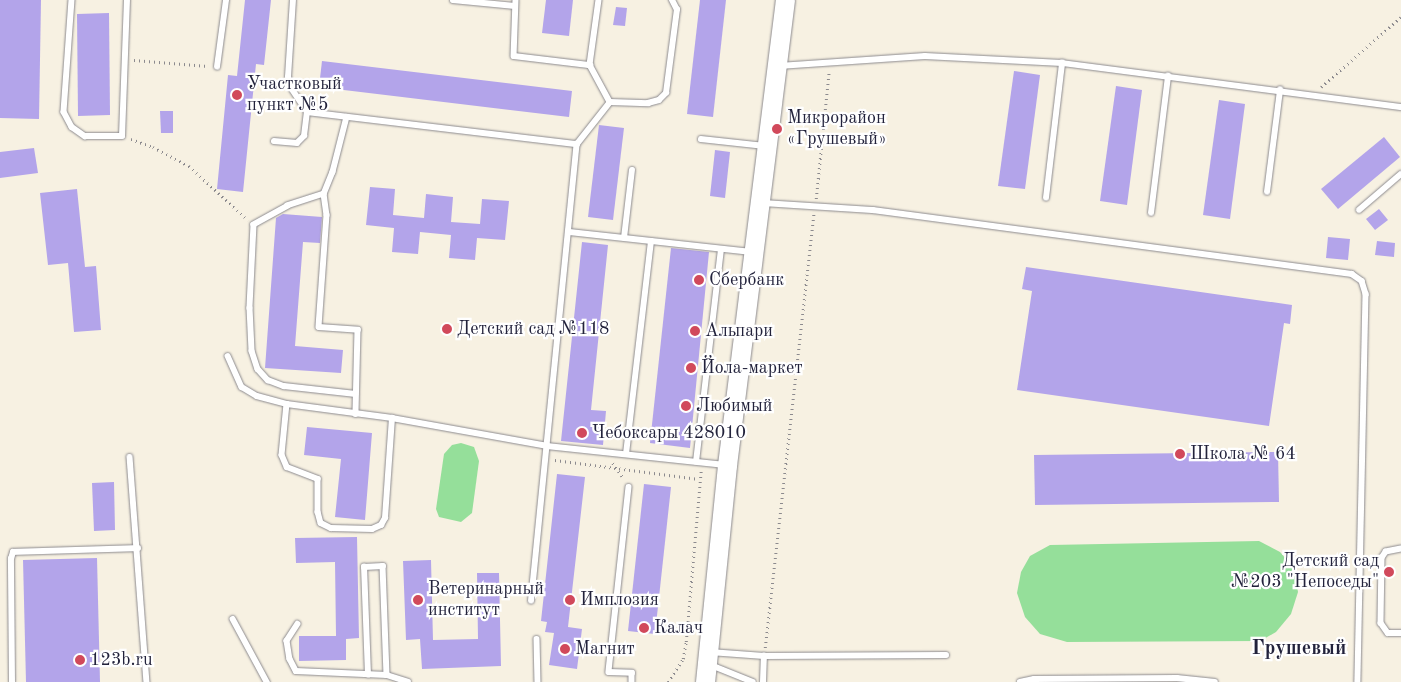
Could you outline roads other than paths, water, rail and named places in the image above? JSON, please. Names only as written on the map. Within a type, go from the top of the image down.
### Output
[{"type":"main road","points":[[705,682],[727,466],[764,146],[784,0]]},
{"type":"lane","points":[[72,0],[64,112],[72,127],[85,136],[122,136],[127,0]]},
{"type":"lane","points":[[217,67],[226,0]]},
{"type":"lane","points":[[274,141],[297,143],[304,136],[307,112],[291,88],[288,76],[293,0]]},
{"type":"lane","points":[[453,0],[516,3],[514,56],[590,65]]},
{"type":"lane","points":[[599,0],[590,65],[610,102]]},
{"type":"lane","points":[[610,102],[648,103],[659,100],[666,93],[677,10],[672,0]]},
{"type":"lane","points":[[774,66],[925,56],[1062,63],[1401,107]]},
{"type":"lane","points":[[1046,198],[1062,63]]},
{"type":"lane","points":[[1151,214],[1168,76]]},
{"type":"lane","points":[[1267,192],[1280,90]]},
{"type":"lane","points":[[531,601],[570,232],[577,144],[610,102]]},
{"type":"lane","points":[[307,112],[577,144]]},
{"type":"lane","points":[[347,117],[333,172],[324,194],[327,215],[318,327],[358,330],[356,414]]},
{"type":"lane","points":[[701,139],[764,146]]},
{"type":"lane","points":[[624,238],[632,170]]},
{"type":"lane","points":[[1359,210],[1401,174]]},
{"type":"lane","points":[[324,194],[288,206],[254,225],[250,308],[252,351],[258,369],[268,380],[284,386],[356,394]]},
{"type":"lane","points":[[758,202],[873,210],[1352,274],[1362,280],[1366,294],[1358,682]]},
{"type":"lane","points":[[570,232],[753,252]]},
{"type":"lane","points":[[626,454],[651,241]]},
{"type":"lane","points":[[699,462],[721,249]]},
{"type":"lane","points":[[228,356],[242,387],[257,396],[287,404],[392,418],[547,446],[727,466]]},
{"type":"lane","points":[[287,404],[282,455],[287,467],[318,479],[318,512],[321,523],[331,528],[372,529],[381,526],[385,518],[392,418]]},
{"type":"lane","points":[[130,458],[147,682]]},
{"type":"lane","points":[[629,487],[609,672],[632,673],[632,682]]},
{"type":"lane","points":[[12,682],[10,559],[13,552],[138,548]]},
{"type":"lane","points":[[1401,549],[1386,552],[1382,558],[1381,623],[1388,633],[1401,633]]},
{"type":"lane","points":[[368,675],[364,567],[383,566],[387,674]]},
{"type":"lane","points":[[233,619],[267,682]]},
{"type":"lane","points":[[298,624],[287,641],[290,659],[296,671],[368,675],[387,674],[408,682]]},
{"type":"lane","points":[[537,639],[538,682]]},
{"type":"lane","points":[[707,658],[946,655]]},
{"type":"lane","points":[[763,682],[764,656]]},
{"type":"lane","points":[[707,658],[753,682]]},
{"type":"lane","points":[[1020,682],[1034,679],[1120,678],[1215,682]]},
{"type":"place","name":"Участковый пункт №5","points":[[237,95]]},
{"type":"place","name":"Микрорайон «Грушевый»","points":[[777,129]]},
{"type":"place","name":"Сбербанк","points":[[699,280]]},
{"type":"place","name":"Детский сад №118","points":[[447,329]]},
{"type":"place","name":"Альпари","points":[[695,331]]},
{"type":"place","name":"Йола-маркет","points":[[691,368]]},
{"type":"place","name":"Любимый","points":[[686,406]]},
{"type":"place","name":"Чебоксары 428010","points":[[582,433]]},
{"type":"place","name":"Школа № 64","points":[[1180,454]]},
{"type":"place","name":"Детский сад №203 \"Непоседы\"","points":[[1389,572]]},
{"type":"place","name":"Ветеринарный институт","points":[[418,600]]},
{"type":"place","name":"Имплозия","points":[[570,600]]},
{"type":"place","name":"Калач","points":[[644,628]]},
{"type":"place","name":"Магнит","points":[[565,649]]},
{"type":"place","name":"123b.ru","points":[[80,660]]},
{"type":"district","name":"Грушевый","points":[[1299,649]]}]
